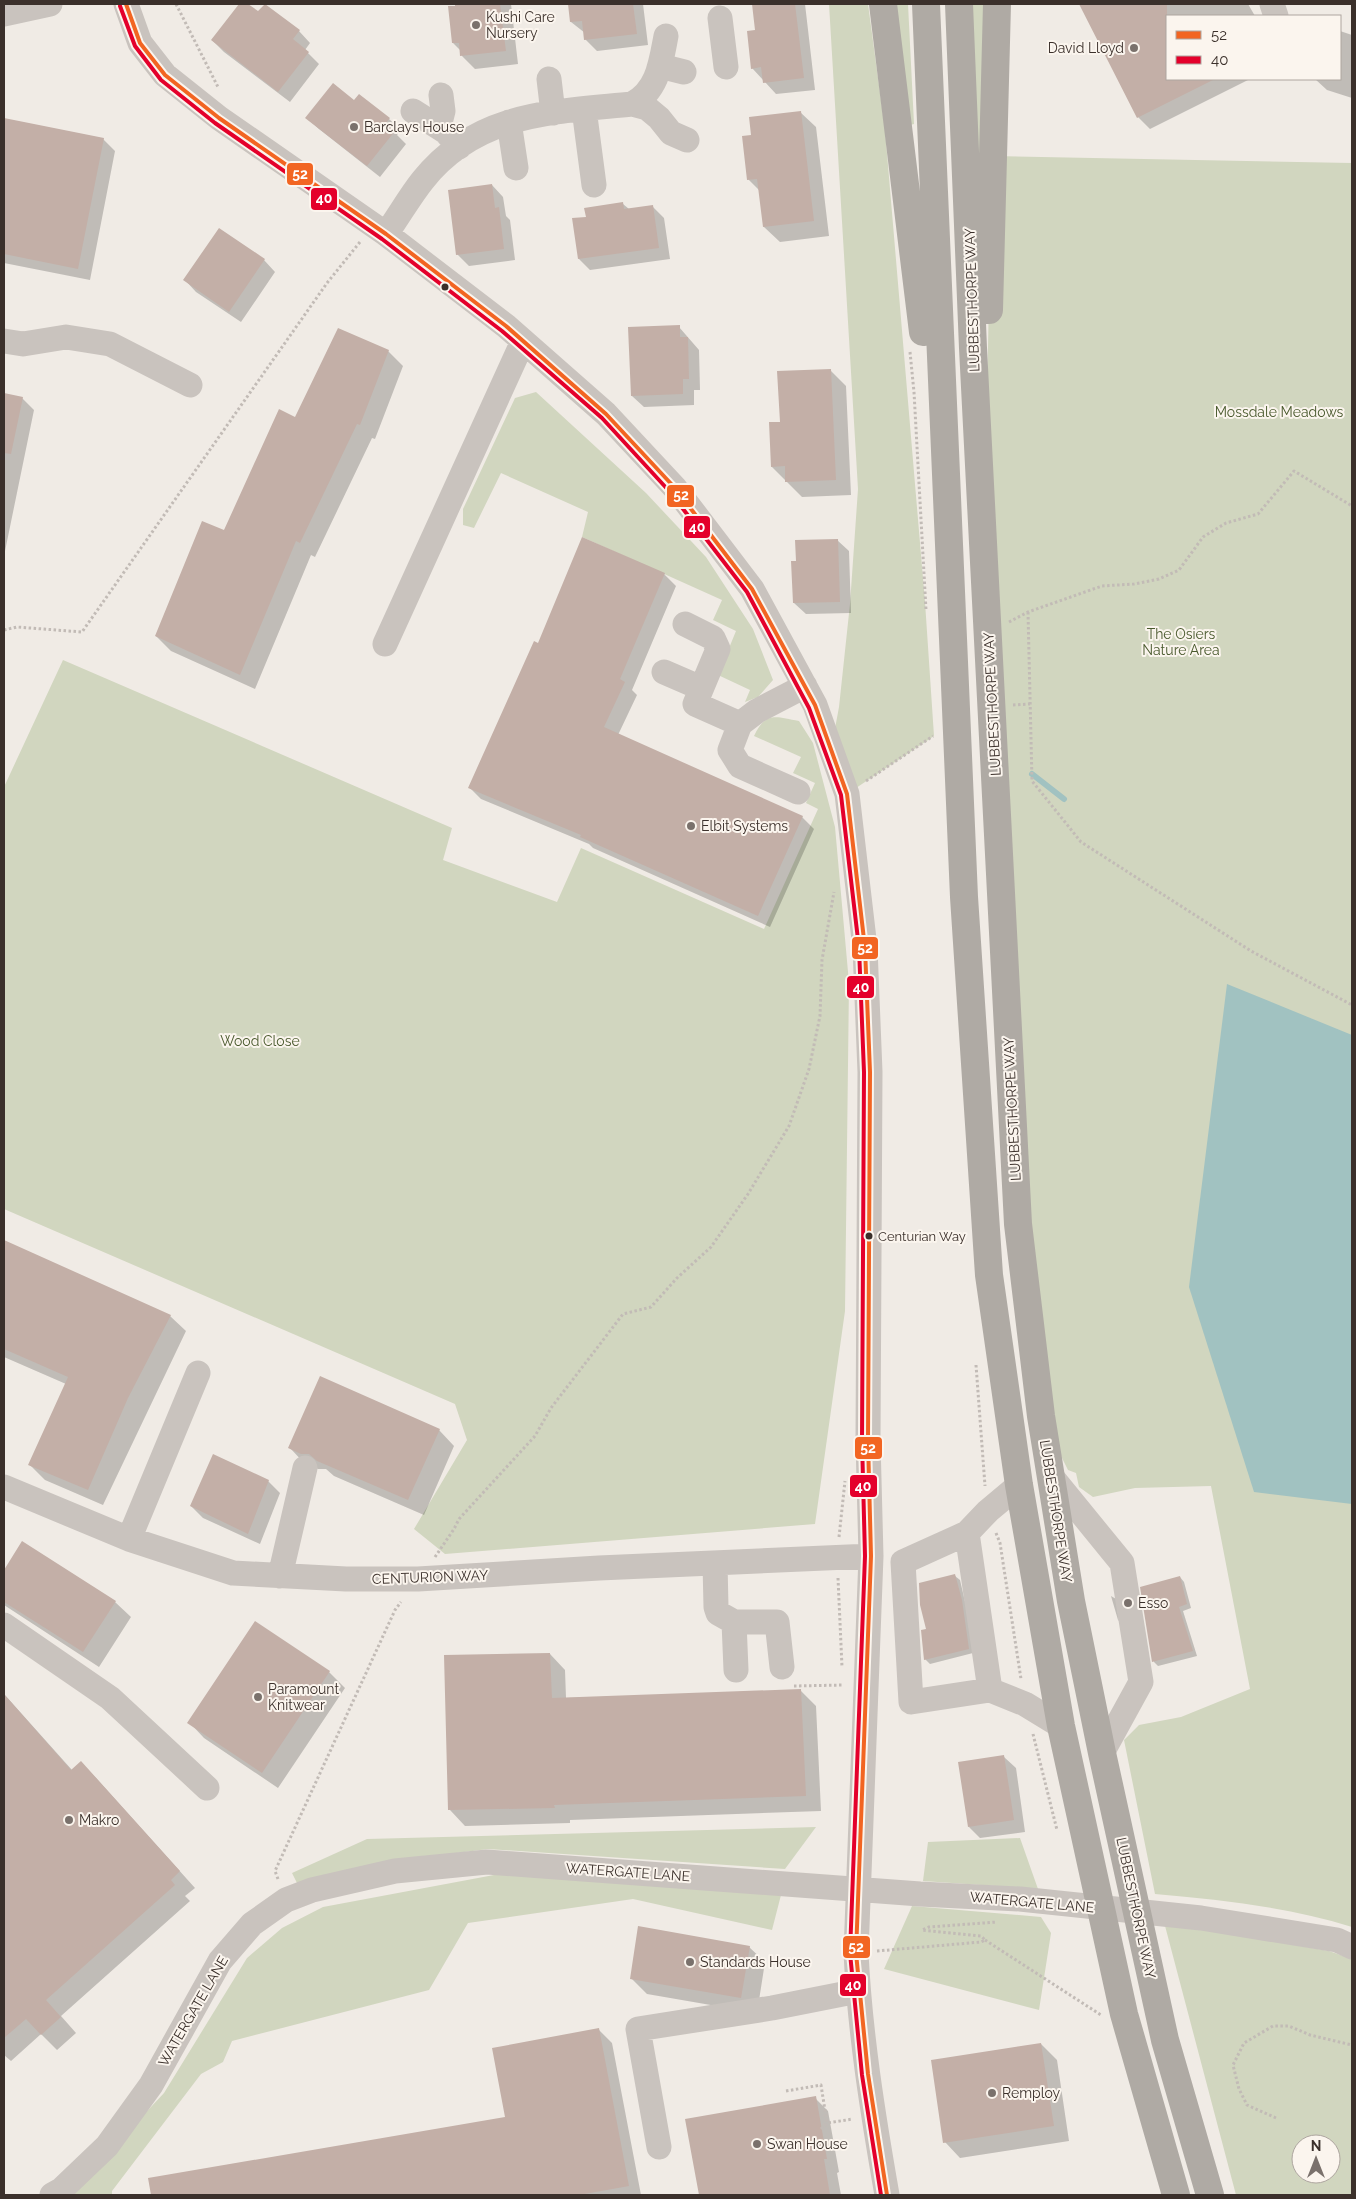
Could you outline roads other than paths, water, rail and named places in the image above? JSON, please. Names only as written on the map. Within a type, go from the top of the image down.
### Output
[{"type":"highway","points":[[883,4],[951,557]]},
{"type":"highway","points":[[926,4],[964,897],[989,1275],[1019,1485],[1060,1726],[1124,2014],[1176,2195]]},
{"type":"highway","name":"LUBBESTHORPE WAY","points":[[959,4],[973,348],[1018,1224],[1041,1416],[1071,1601],[1102,1753],[1165,2040],[1210,2195]]},
{"type":"highway","points":[[984,546],[997,4]]},
{"type":"street","points":[[4,14],[50,4]]},
{"type":"street","points":[[126,4],[140,43],[165,75],[219,118],[386,234],[523,341],[606,414],[675,488],[752,590],[814,705],[847,794],[865,948],[870,1072],[868,1441],[871,1556],[856,1953],[858,1991],[873,2116],[887,2195]]},
{"type":"street","points":[[720,18],[726,67]]},
{"type":"street","points":[[386,234],[423,179],[452,151],[490,129],[530,115],[632,104],[641,100],[650,90],[660,66],[666,36]]},
{"type":"street","points":[[660,66],[684,72]]},
{"type":"street","points":[[549,79],[553,112]]},
{"type":"street","points":[[439,127],[443,110],[441,96]]},
{"type":"street","points":[[632,104],[647,108],[679,136]]},
{"type":"street","points":[[584,109],[594,185]]},
{"type":"street","points":[[413,111],[439,127],[459,147]]},
{"type":"street","points":[[509,122],[516,168]]},
{"type":"street","points":[[4,341],[23,344],[66,337],[110,344],[190,385]]},
{"type":"street","points":[[385,644],[523,341]]},
{"type":"street","points":[[685,624],[713,638],[718,649],[695,704],[740,724]]},
{"type":"street","points":[[664,672],[702,688]]},
{"type":"street","points":[[798,792],[740,766],[730,750],[740,724],[757,712],[804,686]]},
{"type":"street","points":[[128,1539],[198,1373]]},
{"type":"street","points":[[280,1576],[306,1468]]},
{"type":"street","points":[[1051,1476],[1122,1563],[1141,1682],[1102,1753]]},
{"type":"street","points":[[1019,1485],[988,1511],[967,1533],[903,1562],[911,1702],[990,1690],[1025,1704],[1060,1726]]},
{"type":"street","name":"CENTURION WAY","points":[[4,1487],[128,1539],[233,1574],[418,1579],[871,1556]]},
{"type":"street","points":[[967,1533],[990,1690]]},
{"type":"street","points":[[715,1563],[716,1607],[718,1613],[734,1622],[777,1622],[787,1677]]},
{"type":"street","points":[[734,1622],[736,1670]]},
{"type":"street","points":[[4,1625],[110,1698],[207,1788]]},
{"type":"street","name":"WATERGATE LANE","points":[[52,2195],[61,2190],[107,2146],[151,2085],[220,1961],[252,1924],[286,1900],[312,1890],[395,1871],[487,1862],[920,1894],[1020,1899],[1201,1918],[1337,1940],[1352,1947]]},
{"type":"street","points":[[659,2147],[638,2029],[772,2008],[858,1991]]},
{"type":"water","points":[[1227,984],[1352,1035],[1352,1504],[1254,1492],[1189,1287]]},
{"type":"waterway","points":[[1032,774],[1064,799]]},
{"type":"place","name":"Kushi Care Nursery","points":[[476,25]]},
{"type":"place","name":"David Lloyd","points":[[1134,48]]},
{"type":"place","name":"Barclays House","points":[[354,127]]},
{"type":"place","name":"Elbit Systems","points":[[691,826]]},
{"type":"place","name":"Centurian Way","points":[[869,1236]]},
{"type":"place","name":"Esso","points":[[1128,1603]]},
{"type":"place","name":"Paramount Knitwear","points":[[258,1697]]},
{"type":"place","name":"Makro","points":[[69,1820]]},
{"type":"place","name":"Standards House","points":[[690,1962]]},
{"type":"place","name":"Remploy","points":[[992,2093]]},
{"type":"place","name":"Swan House","points":[[757,2144]]},
{"type":"park label","name":"Mossdale Meadows","points":[[1279,412]]},
{"type":"park label","name":"The Osiers Nature Area","points":[[1181,642]]},
{"type":"park label","name":"Wood Close","points":[[260,1041]]}]
